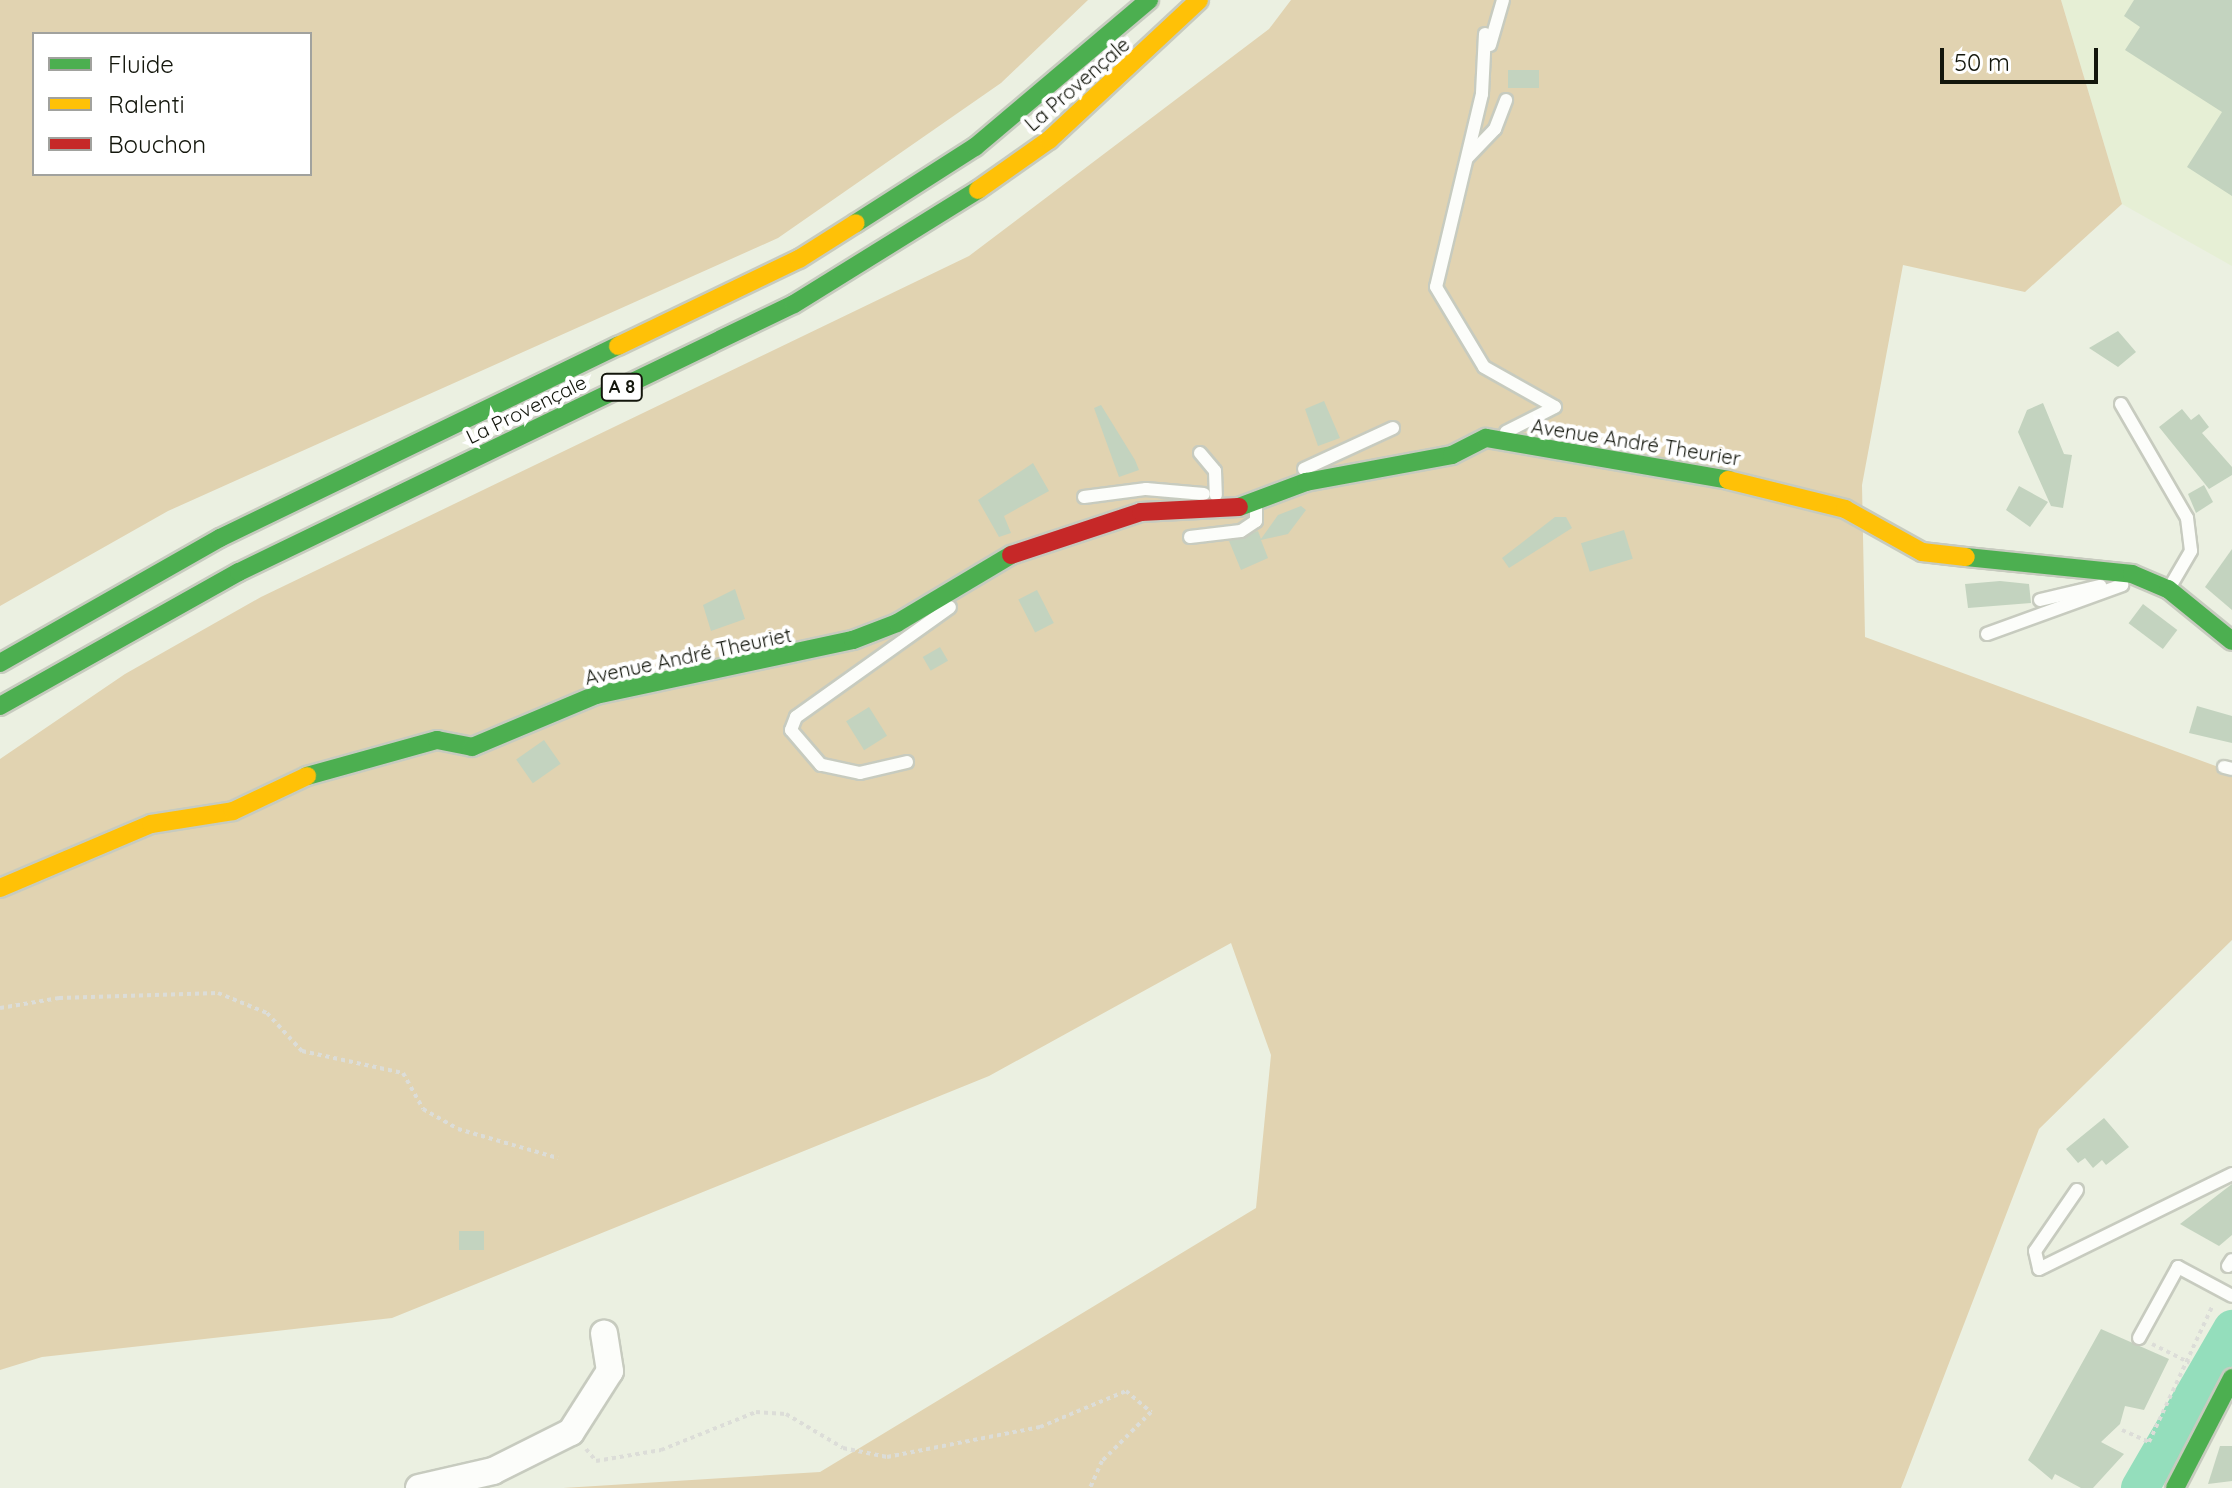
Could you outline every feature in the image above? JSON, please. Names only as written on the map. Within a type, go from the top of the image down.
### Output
[{"type":"main road","name":"La Provençale","points":[[0,663],[220,538],[799,259],[975,147],[1149,0]]},
{"type":"main road","name":"La Provençale","points":[[0,706],[239,572],[794,304],[909,237],[1049,140],[1199,0]]},
{"type":"main road","name":"Avenue André Theurier","points":[[933,602],[993,562],[1141,512],[1255,504],[1279,491],[1415,466],[1500,437],[1526,449],[1771,487],[1845,509],[1922,552],[2144,577],[2168,589],[2232,641]]},
{"type":"main road","name":"Avenue André Theuriet","points":[[0,888],[151,824],[233,811],[271,788],[379,751],[437,740],[472,747],[596,695],[853,640],[933,602]]},
{"type":"main road","points":[[2175,1488],[2232,1378]]},
{"type":"street","points":[[419,1488],[493,1471],[571,1432],[610,1371],[604,1333]]},
{"type":"lane","points":[[1500,437],[1555,407],[1484,367],[1436,287],[1468,157],[1485,59],[1503,0]]},
{"type":"lane","points":[[1485,34],[1485,59]]},
{"type":"lane","points":[[1468,157],[1495,129],[1506,100]]},
{"type":"lane","points":[[2121,404],[2187,518],[2191,551],[2168,589]]},
{"type":"lane","points":[[1084,497],[1146,489],[1216,495],[1279,491],[1294,474],[1393,428]]},
{"type":"lane","points":[[1200,453],[1215,471],[1216,495]]},
{"type":"lane","points":[[1190,537],[1241,531],[1256,521],[1255,504]]},
{"type":"lane","points":[[1987,634],[2144,577]]},
{"type":"lane","points":[[907,762],[860,773],[821,765],[791,730],[796,717],[937,619],[960,598],[961,581]]},
{"type":"lane","points":[[2040,600],[2116,587]]},
{"type":"lane","points":[[2077,1190],[2035,1251],[2039,1269],[2232,1174]]},
{"type":"lane","points":[[2139,1338],[2178,1267],[2224,1291]]},
{"type":"path","points":[[0,1008],[59,998],[218,993],[267,1013],[302,1051],[403,1073],[423,1109],[458,1129],[558,1158]]},
{"type":"path","points":[[2122,1430],[2149,1442],[2224,1291]]},
{"type":"path","points":[[2139,1338],[2190,1363]]},
{"type":"path","points":[[571,1432],[596,1461],[661,1450],[756,1412],[786,1414],[860,1455],[887,1457],[1040,1427],[1126,1391],[1151,1412],[1102,1461],[1090,1488]]},
{"type":"shaded area","points":[[0,0],[1088,0],[1001,83],[778,238],[168,511],[0,606]]},
{"type":"shaded area","points":[[1291,0],[2061,0],[2122,204],[2025,292],[1903,265],[1862,485],[1865,637],[2232,772],[2232,940],[2039,1129],[1901,1488],[563,1488],[820,1472],[1256,1208],[1271,1055],[1231,943],[989,1076],[392,1318],[42,1357],[0,1370],[0,759],[125,674],[261,597],[969,256],[1269,29]]},
{"type":"shaded area","points":[[2061,0],[2232,0],[2232,266],[2122,204]]},
{"type":"building","points":[[2134,0],[2232,0],[2232,196],[2187,167],[2222,112],[2125,50],[2140,27],[2124,16]]},
{"type":"building","points":[[1508,70],[1539,70],[1539,88],[1508,88]]},
{"type":"building","points":[[2118,331],[2136,352],[2118,367],[2089,348]]},
{"type":"building","points":[[1324,401],[1340,438],[1318,446],[1305,409]]},
{"type":"building","points":[[2043,403],[2064,454],[2072,455],[2063,508],[2051,506],[2018,432],[2027,410]]},
{"type":"building","points":[[1101,405],[1139,470],[1119,477],[1094,408]]},
{"type":"building","points":[[2182,409],[2191,420],[2199,414],[2209,427],[2202,433],[2232,467],[2232,475],[2209,489],[2159,427]]},
{"type":"building","points":[[1033,463],[1049,491],[1004,516],[1011,533],[999,537],[978,500]]},
{"type":"building","points":[[2204,485],[2213,502],[2196,513],[2188,494]]},
{"type":"building","points":[[2019,486],[2048,502],[2030,527],[2006,510]]},
{"type":"building","points":[[1301,506],[1306,510],[1288,534],[1261,540],[1268,558],[1241,570],[1229,541],[1258,531],[1261,539],[1278,515]]},
{"type":"building","points":[[1555,517],[1566,517],[1572,528],[1509,568],[1502,558]]},
{"type":"building","points":[[1624,530],[1633,559],[1590,572],[1581,543]]},
{"type":"building","points":[[2232,549],[2232,610],[2205,587]]},
{"type":"building","points":[[2000,581],[2029,584],[2031,603],[1968,608],[1965,584]]},
{"type":"building","points":[[735,589],[745,619],[711,631],[703,605]]},
{"type":"building","points":[[1037,590],[1054,623],[1035,633],[1018,600]]},
{"type":"building","points":[[2143,604],[2177,630],[2163,649],[2129,623]]},
{"type":"building","points":[[940,647],[948,661],[931,671],[923,657]]},
{"type":"building","points":[[2197,706],[2232,716],[2232,743],[2189,733]]},
{"type":"building","points":[[869,707],[887,736],[864,750],[846,721]]},
{"type":"building","points":[[544,740],[561,764],[533,783],[516,760]]},
{"type":"building","points":[[2104,1118],[2129,1147],[2106,1165],[2102,1160],[2093,1168],[2085,1158],[2078,1163],[2066,1149]]},
{"type":"building","points":[[2232,1184],[2232,1235],[2219,1246],[2180,1224]]},
{"type":"building","points":[[459,1231],[484,1231],[484,1250],[459,1250]]},
{"type":"building","points":[[2101,1329],[2169,1359],[2144,1410],[2125,1406],[2120,1424],[2101,1442],[2124,1454],[2093,1488],[2081,1488],[2055,1474],[2052,1480],[2028,1460]]},
{"type":"building","points":[[2220,1446],[2232,1446],[2232,1481],[2208,1484]]},
{"type":"waterway","points":[[2140,1488],[2232,1329]]},
{"type":"traffic: fast","points":[[856,223],[975,147],[1149,0]]},
{"type":"traffic: fast","points":[[0,706],[239,572],[794,304],[978,190]]},
{"type":"traffic: fast","points":[[0,663],[220,538],[618,346]]},
{"type":"traffic: fast","points":[[1239,507],[1306,482],[1452,455],[1486,438],[1728,480]]},
{"type":"traffic: fast","points":[[307,776],[437,740],[472,747],[596,695],[853,640],[897,623],[1011,555]]},
{"type":"traffic: fast","points":[[1966,557],[2132,574],[2168,589],[2232,641]]},
{"type":"traffic: fast","points":[[2175,1488],[2232,1378]]},
{"type":"traffic: slow","points":[[978,190],[1049,140],[1199,0]]},
{"type":"traffic: slow","points":[[618,346],[799,259],[856,223]]},
{"type":"traffic: slow","points":[[1728,480],[1845,509],[1922,552],[1966,557]]},
{"type":"traffic: slow","points":[[0,888],[151,824],[233,811],[307,776]]},
{"type":"traffic: jam","points":[[1011,555],[1141,512],[1239,507]]}]
